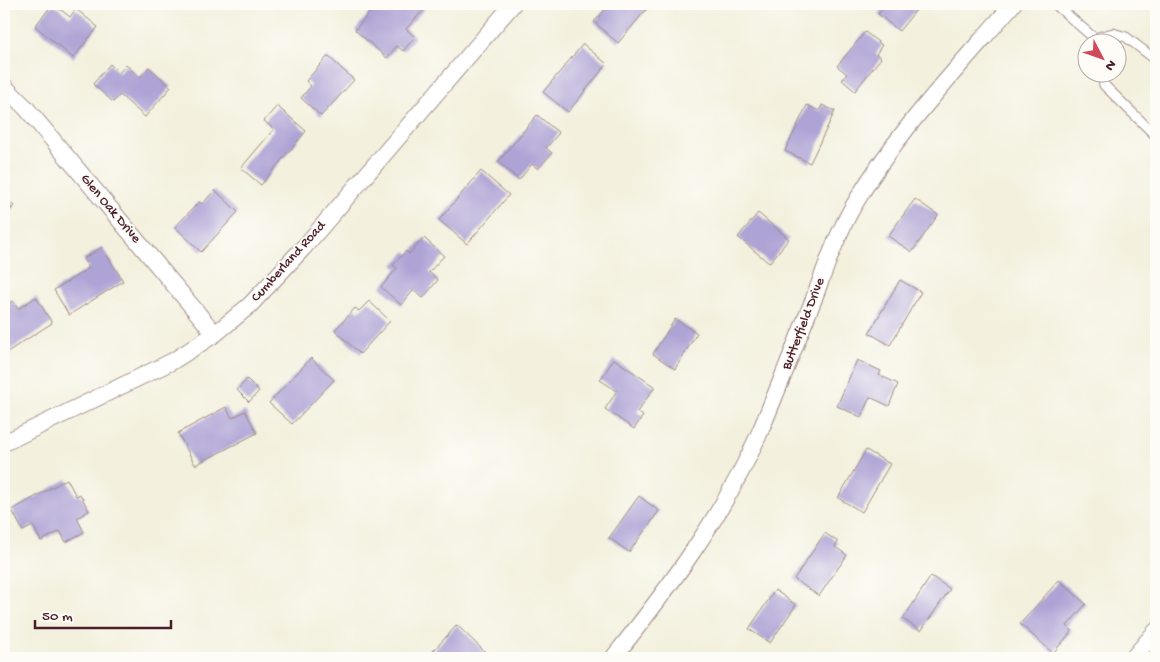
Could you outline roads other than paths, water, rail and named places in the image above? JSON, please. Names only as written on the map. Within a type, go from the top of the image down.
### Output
[{"type":"street","name":"Butterfield Drive","points":[[613,658],[684,565],[722,505],[758,437],[827,264],[853,206],[882,160],[1013,4]]},
{"type":"street","name":"Cumberland Road","points":[[4,443],[174,361],[215,334],[250,305],[305,246],[506,6]]},
{"type":"street","name":"Glen Oak Drive","points":[[4,86],[26,108],[215,334]]},
{"type":"street","points":[[1133,658],[1156,631]]},
{"type":"lane","points":[[1055,4],[1085,32]]},
{"type":"lane","points":[[1128,39],[1156,60]]},
{"type":"lane","points":[[1104,82],[1104,85],[1156,136]]}]
